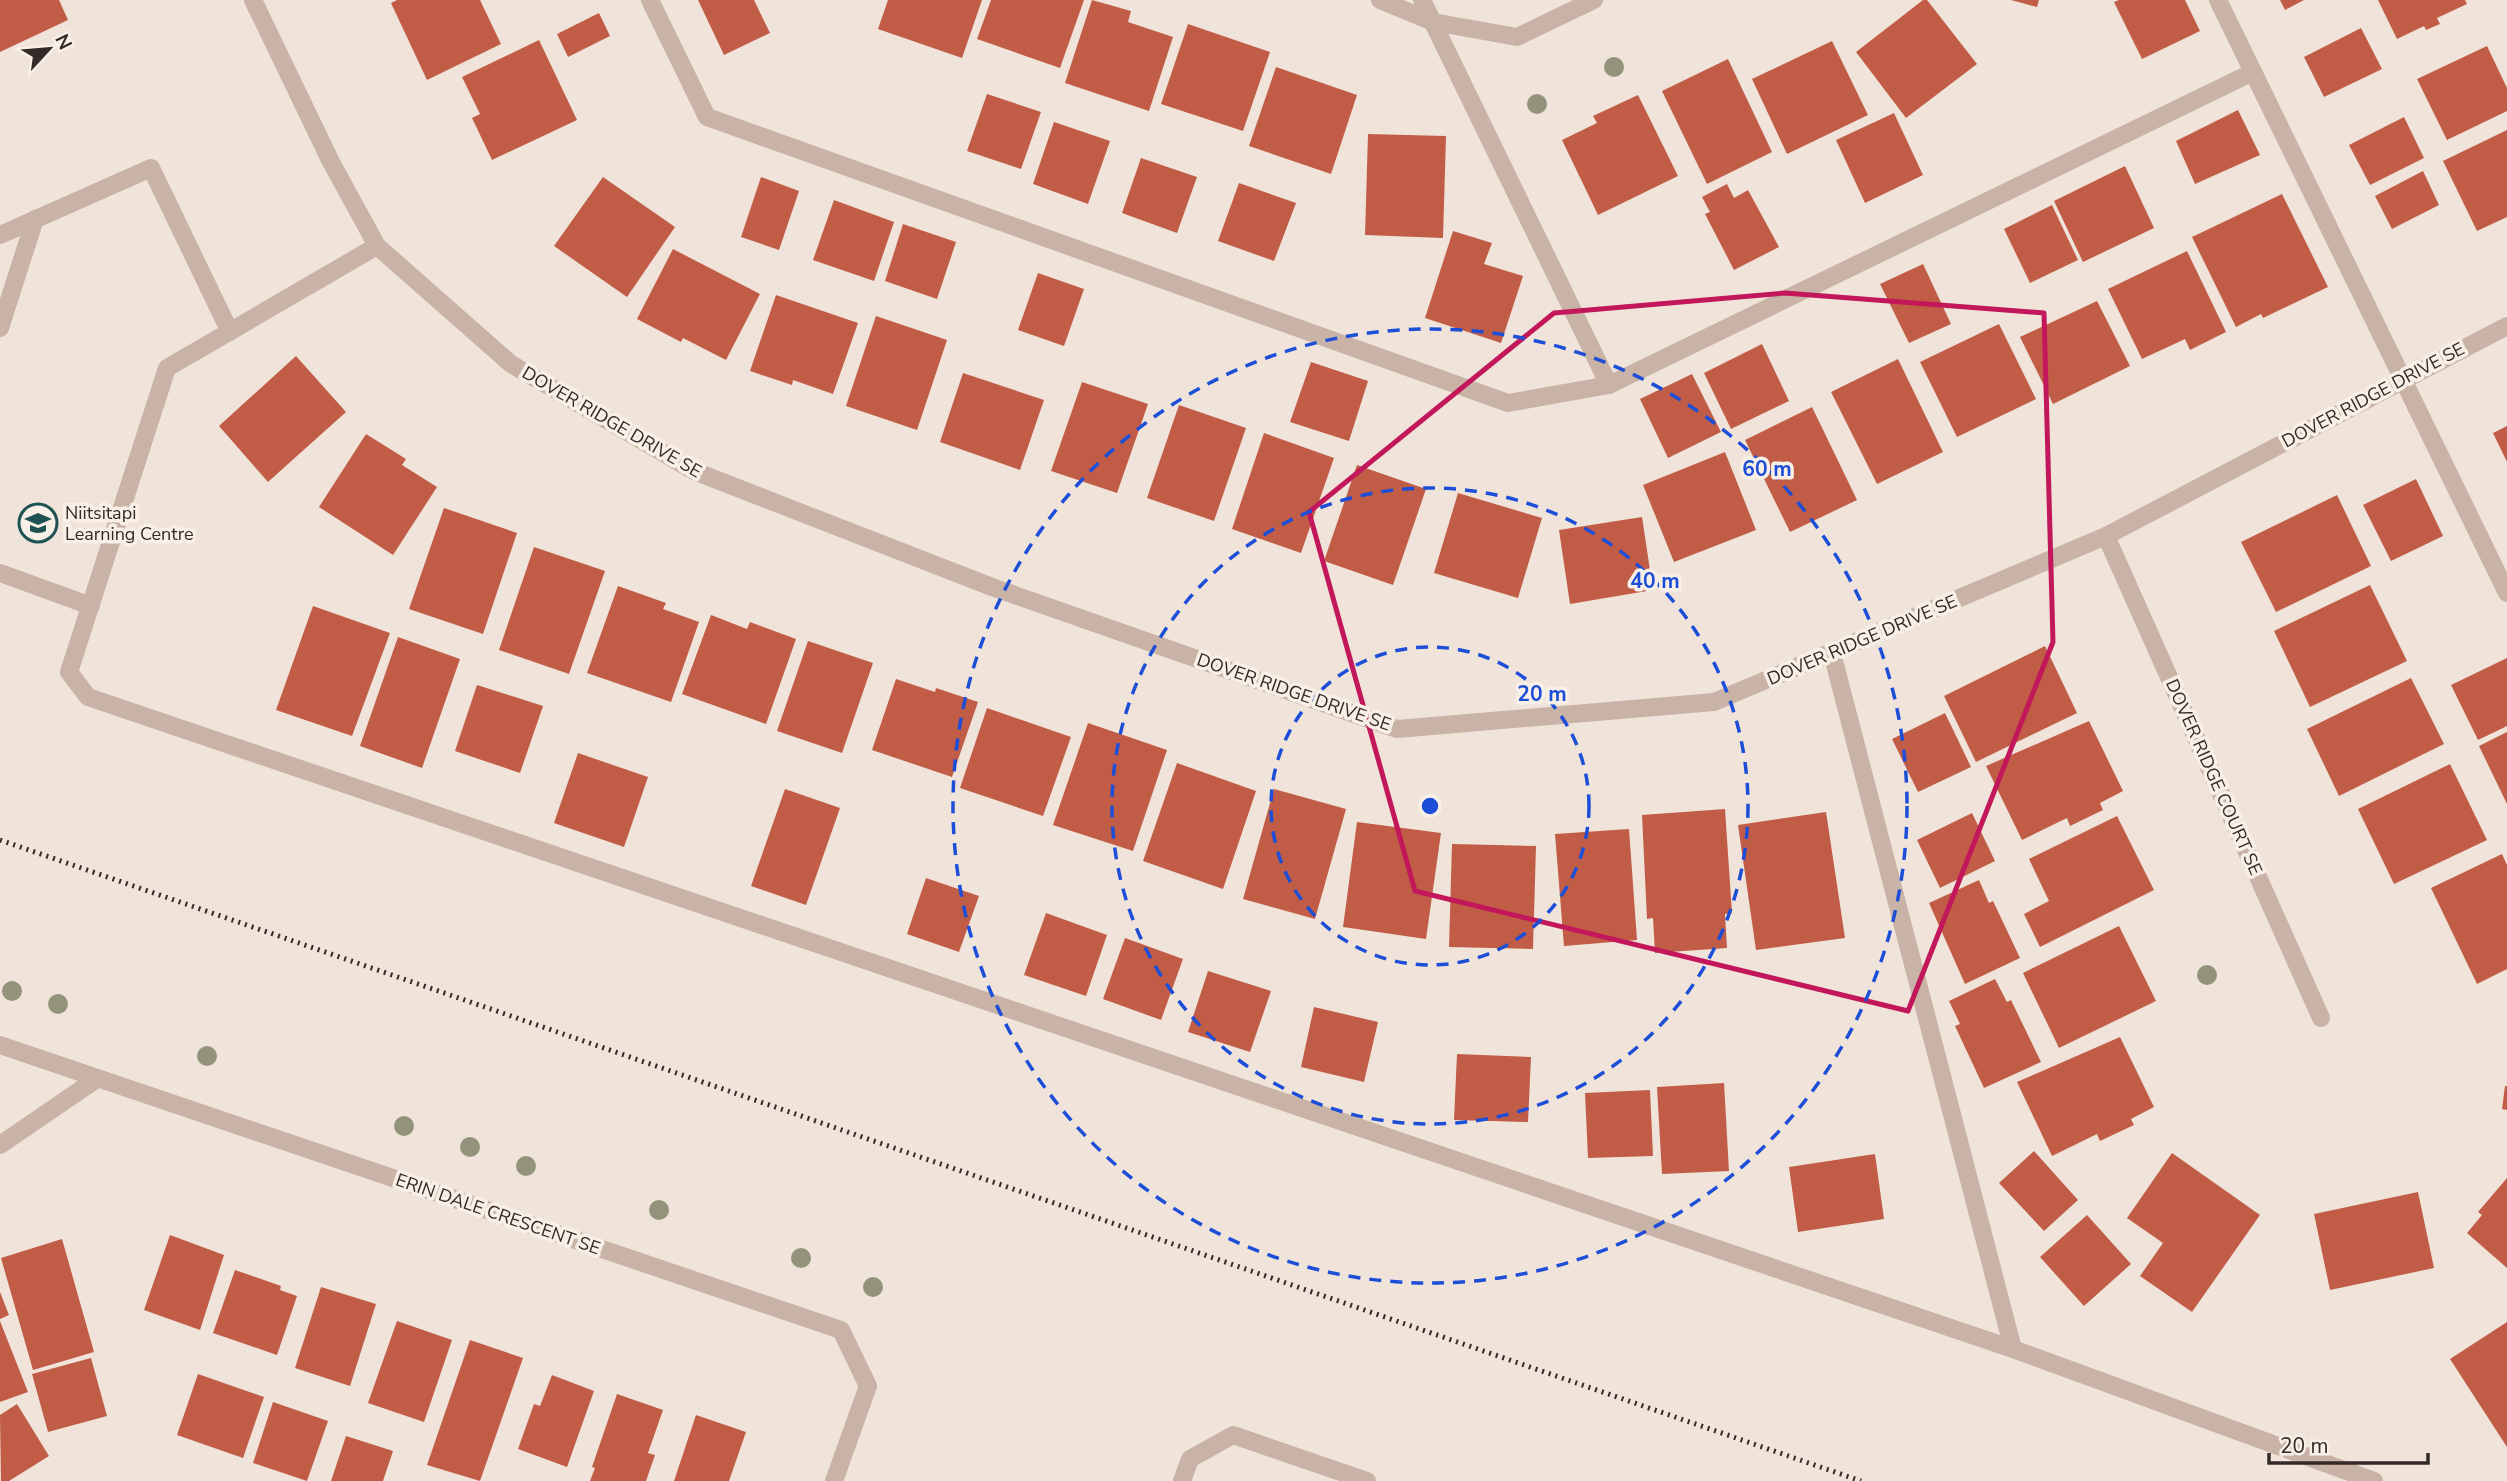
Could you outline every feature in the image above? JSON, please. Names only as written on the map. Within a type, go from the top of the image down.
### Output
[{"type":"street","name":"DOVER RIDGE DRIVE SE","points":[[253,0],[331,162],[377,246],[511,364],[694,471],[992,586],[1397,729],[1714,702],[2106,536],[2507,326]]},
{"type":"street","points":[[650,0],[707,117],[1508,402],[1609,385],[2253,72]]},
{"type":"street","points":[[1380,0],[1433,22],[1517,37],[1594,0]]},
{"type":"street","points":[[1422,0],[1609,385]]},
{"type":"street","points":[[2218,0],[2405,378],[2507,593]]},
{"type":"street","points":[[0,235],[151,168],[230,332]]},
{"type":"street","points":[[0,328],[35,219]]},
{"type":"street","points":[[377,246],[167,369],[69,672],[88,697],[2013,1349],[2374,1481]]},
{"type":"street","name":"DOVER RIDGE COURT SE","points":[[2106,536],[2321,1018]]},
{"type":"street","points":[[0,573],[91,606]]},
{"type":"street","points":[[1832,653],[2013,1349]]},
{"type":"street","name":"ERIN DALE CRESCENT SE","points":[[0,1045],[841,1330],[868,1386],[834,1481]]},
{"type":"street","points":[[0,1145],[98,1078]]},
{"type":"street","points":[[1182,1481],[1191,1459],[1233,1435],[1367,1481]]},
{"type":"highlighted area","points":[[1785,293],[2044,313],[2053,642],[1908,1011],[1415,891],[1309,512],[1554,313]]},
{"type":"building","points":[[0,0],[59,0],[68,20],[0,52]]},
{"type":"building","points":[[397,0],[480,0],[501,44],[427,80],[391,3]]},
{"type":"building","points":[[698,0],[754,0],[770,33],[724,55]]},
{"type":"building","points":[[888,0],[982,0],[962,58],[878,29]]},
{"type":"building","points":[[991,0],[1084,0],[1060,68],[977,39]]},
{"type":"building","points":[[1092,0],[1131,11],[1128,22],[1173,37],[1149,111],[1065,83]]},
{"type":"building","points":[[1923,0],[1927,0],[1977,64],[1906,118],[1856,52]]},
{"type":"building","points":[[2011,0],[2039,0],[2037,7]]},
{"type":"building","points":[[2185,0],[2200,31],[2142,59],[2114,2]]},
{"type":"building","points":[[2280,0],[2304,0],[2285,10]]},
{"type":"building","points":[[2378,0],[2465,0],[2467,4],[2437,18],[2440,24],[2426,30],[2424,26],[2397,39]]},
{"type":"building","points":[[599,13],[610,36],[568,57],[557,34]]},
{"type":"building","points":[[1188,24],[1270,52],[1243,131],[1161,104]]},
{"type":"building","points":[[2361,28],[2382,69],[2324,97],[2304,57]]},
{"type":"building","points":[[539,40],[577,120],[492,160],[472,118],[480,114],[462,77]]},
{"type":"building","points":[[1832,41],[1868,115],[1787,154],[1752,79]]},
{"type":"building","points":[[2487,46],[2507,88],[2507,111],[2447,140],[2417,79]]},
{"type":"building","points":[[1728,59],[1772,152],[1707,184],[1662,91]]},
{"type":"building","points":[[1276,67],[1357,95],[1331,174],[1249,146]]},
{"type":"building","points":[[987,94],[1041,112],[1021,169],[967,151]]},
{"type":"building","points":[[1638,95],[1678,176],[1598,215],[1562,140],[1597,123],[1593,116]]},
{"type":"building","points":[[2238,110],[2260,155],[2195,184],[2176,141]]},
{"type":"building","points":[[1894,113],[1923,175],[1865,203],[1836,140]]},
{"type":"building","points":[[2404,117],[2424,158],[2370,185],[2349,145]]},
{"type":"building","points":[[1054,122],[1110,141],[1088,204],[1033,184]]},
{"type":"building","points":[[2507,130],[2507,217],[2477,231],[2443,161]]},
{"type":"building","points":[[1368,134],[1446,136],[1443,238],[1365,235]]},
{"type":"building","points":[[1141,158],[1197,177],[1177,233],[1122,213]]},
{"type":"building","points":[[2125,166],[2154,228],[2083,262],[2054,201]]},
{"type":"building","points":[[2423,171],[2439,205],[2392,229],[2375,196]]},
{"type":"building","points":[[603,177],[675,227],[627,297],[554,246]]},
{"type":"building","points":[[761,177],[799,191],[779,250],[741,237]]},
{"type":"building","points":[[1239,183],[1296,203],[1274,261],[1218,241]]},
{"type":"building","points":[[1727,184],[1734,198],[1748,190],[1779,247],[1734,270],[1705,214],[1710,212],[1702,197]]},
{"type":"building","points":[[2282,194],[2328,287],[2263,318],[2261,314],[2236,327],[2192,237]]},
{"type":"building","points":[[834,200],[894,222],[874,281],[813,260]]},
{"type":"building","points":[[2052,205],[2078,260],[2030,283],[2004,229]]},
{"type":"building","points":[[903,224],[956,242],[937,299],[885,281]]},
{"type":"building","points":[[1453,231],[1492,243],[1484,264],[1523,276],[1501,343],[1425,318]]},
{"type":"building","points":[[673,249],[760,294],[726,360],[683,338],[681,342],[637,319]]},
{"type":"building","points":[[2187,251],[2226,332],[2190,350],[2185,339],[2142,359],[2108,289]]},
{"type":"building","points":[[1923,264],[1951,324],[1909,343],[1880,284]]},
{"type":"building","points":[[1038,273],[1084,289],[1064,346],[1018,330]]},
{"type":"building","points":[[776,295],[858,323],[833,394],[793,380],[792,385],[750,371]]},
{"type":"building","points":[[2097,301],[2130,366],[2053,404],[2020,337]]},
{"type":"building","points":[[876,316],[947,340],[917,430],[846,406]]},
{"type":"building","points":[[1999,324],[2036,399],[1957,437],[1920,362]]},
{"type":"building","points":[[1762,344],[1789,401],[1731,429],[1704,373]]},
{"type":"building","points":[[296,356],[346,412],[268,482],[219,426]]},
{"type":"building","points":[[1898,359],[1943,452],[1877,484],[1831,392]]},
{"type":"building","points":[[1311,362],[1368,381],[1349,441],[1290,422]]},
{"type":"building","points":[[963,373],[1044,400],[1020,470],[940,442]]},
{"type":"building","points":[[1692,374],[1721,432],[1668,458],[1640,399]]},
{"type":"building","points":[[1082,382],[1148,404],[1117,493],[1051,471]]},
{"type":"building","points":[[1179,405],[1246,428],[1214,521],[1147,498]]},
{"type":"building","points":[[1812,407],[1857,500],[1790,532],[1745,440]]},
{"type":"building","points":[[2507,426],[2507,462],[2493,433]]},
{"type":"building","points":[[1264,433],[1334,458],[1301,553],[1232,529]]},
{"type":"building","points":[[366,434],[406,459],[402,465],[437,487],[393,555],[319,507]]},
{"type":"building","points":[[1725,452],[1756,530],[1674,562],[1643,485]]},
{"type":"building","points":[[1357,465],[1426,489],[1393,585],[1324,561]]},
{"type":"building","points":[[2416,479],[2443,536],[2391,561],[2363,505]]},
{"type":"building","points":[[1458,493],[1542,518],[1518,598],[1434,573]]},
{"type":"building","points":[[2337,495],[2371,566],[2276,612],[2241,542]]},
{"type":"building","points":[[444,508],[517,533],[483,634],[409,609]]},
{"type":"building","points":[[1642,517],[1653,590],[1570,604],[1559,530]]},
{"type":"building","points":[[534,547],[605,571],[569,674],[499,650]]},
{"type":"building","points":[[2370,585],[2407,661],[2310,707],[2274,631]]},
{"type":"building","points":[[618,586],[666,603],[663,609],[699,622],[671,702],[587,673]]},
{"type":"building","points":[[313,606],[390,633],[352,736],[276,710]]},
{"type":"building","points":[[711,615],[747,629],[750,622],[796,639],[766,724],[682,694]]},
{"type":"building","points":[[398,637],[460,659],[422,768],[360,746]]},
{"type":"building","points":[[808,641],[873,663],[842,753],[777,731]]},
{"type":"building","points":[[2045,646],[2077,713],[1976,762],[1944,696]]},
{"type":"building","points":[[2507,658],[2507,726],[2478,740],[2451,685]]},
{"type":"building","points":[[2411,678],[2444,744],[2339,796],[2307,729]]},
{"type":"building","points":[[896,679],[935,692],[936,688],[978,702],[952,777],[872,750]]},
{"type":"building","points":[[477,685],[543,706],[520,773],[455,751]]},
{"type":"building","points":[[987,708],[1071,737],[1043,816],[960,788]]},
{"type":"building","points":[[1945,713],[1971,767],[1918,792],[1892,739]]},
{"type":"building","points":[[2089,721],[2123,791],[2100,803],[2103,810],[2070,826],[2067,818],[2022,840],[1986,766]]},
{"type":"building","points":[[1088,723],[1167,750],[1133,851],[1053,825]]},
{"type":"building","points":[[2507,732],[2507,804],[2479,746]]},
{"type":"building","points":[[578,753],[648,777],[624,847],[554,823]]},
{"type":"building","points":[[1177,763],[1256,791],[1223,889],[1143,861]]},
{"type":"building","points":[[2450,764],[2487,840],[2394,884],[2358,809]]},
{"type":"building","points":[[785,789],[840,808],[806,905],[751,886]]},
{"type":"building","points":[[1274,789],[1346,809],[1315,919],[1243,899]]},
{"type":"building","points":[[1725,809],[1732,913],[1725,914],[1727,948],[1655,953],[1653,918],[1647,919],[1642,815]]},
{"type":"building","points":[[1826,812],[1845,938],[1756,950],[1738,825]]},
{"type":"building","points":[[1972,813],[1995,861],[1940,888],[1917,840]]},
{"type":"building","points":[[2117,816],[2154,890],[2040,947],[2024,914],[2049,901],[2029,859]]},
{"type":"building","points":[[1357,822],[1441,833],[1426,939],[1343,927]]},
{"type":"building","points":[[1629,829],[1637,940],[1564,946],[1555,834]]},
{"type":"building","points":[[1452,844],[1536,846],[1533,949],[1449,947]]},
{"type":"building","points":[[2502,854],[2507,865],[2507,969],[2477,984],[2431,888]]},
{"type":"building","points":[[926,878],[979,896],[959,952],[907,934]]},
{"type":"building","points":[[1979,880],[1989,903],[1993,901],[2020,958],[1965,984],[1929,903]]},
{"type":"building","points":[[1046,913],[1107,935],[1086,996],[1024,975]]},
{"type":"building","points":[[2119,926],[2156,1001],[2059,1048],[2023,973]]},
{"type":"building","points":[[1125,938],[1183,959],[1161,1020],[1103,999]]},
{"type":"building","points":[[1208,971],[1271,991],[1250,1052],[1188,1032]]},
{"type":"building","points":[[1995,979],[2007,1002],[2011,1000],[2041,1062],[1984,1088],[1955,1026],[1960,1024],[1949,1001]]},
{"type":"building","points":[[1314,1007],[1378,1022],[1364,1082],[1301,1067]]},
{"type":"building","points":[[2120,1037],[2154,1107],[2131,1119],[2134,1125],[2100,1141],[2097,1134],[2052,1156],[2017,1082]]},
{"type":"building","points":[[1457,1054],[1531,1057],[1528,1122],[1454,1120]]},
{"type":"building","points":[[1724,1083],[1729,1171],[1662,1174],[1657,1087]]},
{"type":"building","points":[[2507,1086],[2507,1110],[2502,1109]]},
{"type":"building","points":[[1650,1090],[1653,1156],[1588,1158],[1585,1093]]},
{"type":"building","points":[[2034,1151],[2078,1200],[2044,1231],[1999,1183]]},
{"type":"building","points":[[2172,1153],[2260,1215],[2192,1312],[2140,1276],[2163,1243],[2127,1218]]},
{"type":"building","points":[[1875,1154],[1884,1219],[1798,1232],[1789,1167]]},
{"type":"building","points":[[2507,1178],[2507,1268],[2467,1233],[2482,1215],[2478,1212]]},
{"type":"building","points":[[2418,1192],[2434,1268],[2330,1290],[2314,1214]]},
{"type":"building","points":[[2087,1215],[2131,1264],[2084,1306],[2040,1257]]},
{"type":"building","points":[[170,1235],[224,1255],[200,1330],[144,1310]]},
{"type":"building","points":[[62,1239],[94,1352],[33,1370],[1,1258]]},
{"type":"building","points":[[235,1270],[281,1286],[280,1290],[297,1296],[277,1355],[213,1333]]},
{"type":"building","points":[[321,1287],[376,1304],[350,1386],[295,1368]]},
{"type":"building","points":[[0,1292],[9,1315],[0,1319]]},
{"type":"building","points":[[0,1321],[28,1392],[0,1402]]},
{"type":"building","points":[[397,1321],[452,1340],[424,1422],[368,1403]]},
{"type":"building","points":[[2507,1322],[2507,1447],[2450,1359]]},
{"type":"building","points":[[470,1340],[523,1358],[480,1481],[427,1465]]},
{"type":"building","points":[[91,1358],[107,1416],[48,1432],[32,1374]]},
{"type":"building","points":[[198,1374],[264,1397],[243,1458],[177,1435]]},
{"type":"building","points":[[552,1375],[594,1391],[567,1467],[518,1449],[534,1404],[540,1406]]},
{"type":"building","points":[[617,1394],[663,1410],[648,1453],[655,1455],[646,1481],[590,1481],[595,1468],[592,1467]]},
{"type":"building","points":[[273,1402],[328,1421],[307,1481],[253,1463]]},
{"type":"building","points":[[17,1404],[49,1456],[9,1481],[1,1481],[0,1415]]},
{"type":"building","points":[[696,1415],[746,1432],[729,1481],[674,1481]]},
{"type":"building","points":[[346,1436],[393,1451],[383,1481],[331,1481]]},
{"type":"railway","points":[[0,840],[1861,1481]]},
{"type":"place","name":"Niitsitapi Learning Centre","points":[[38,523]]}]
